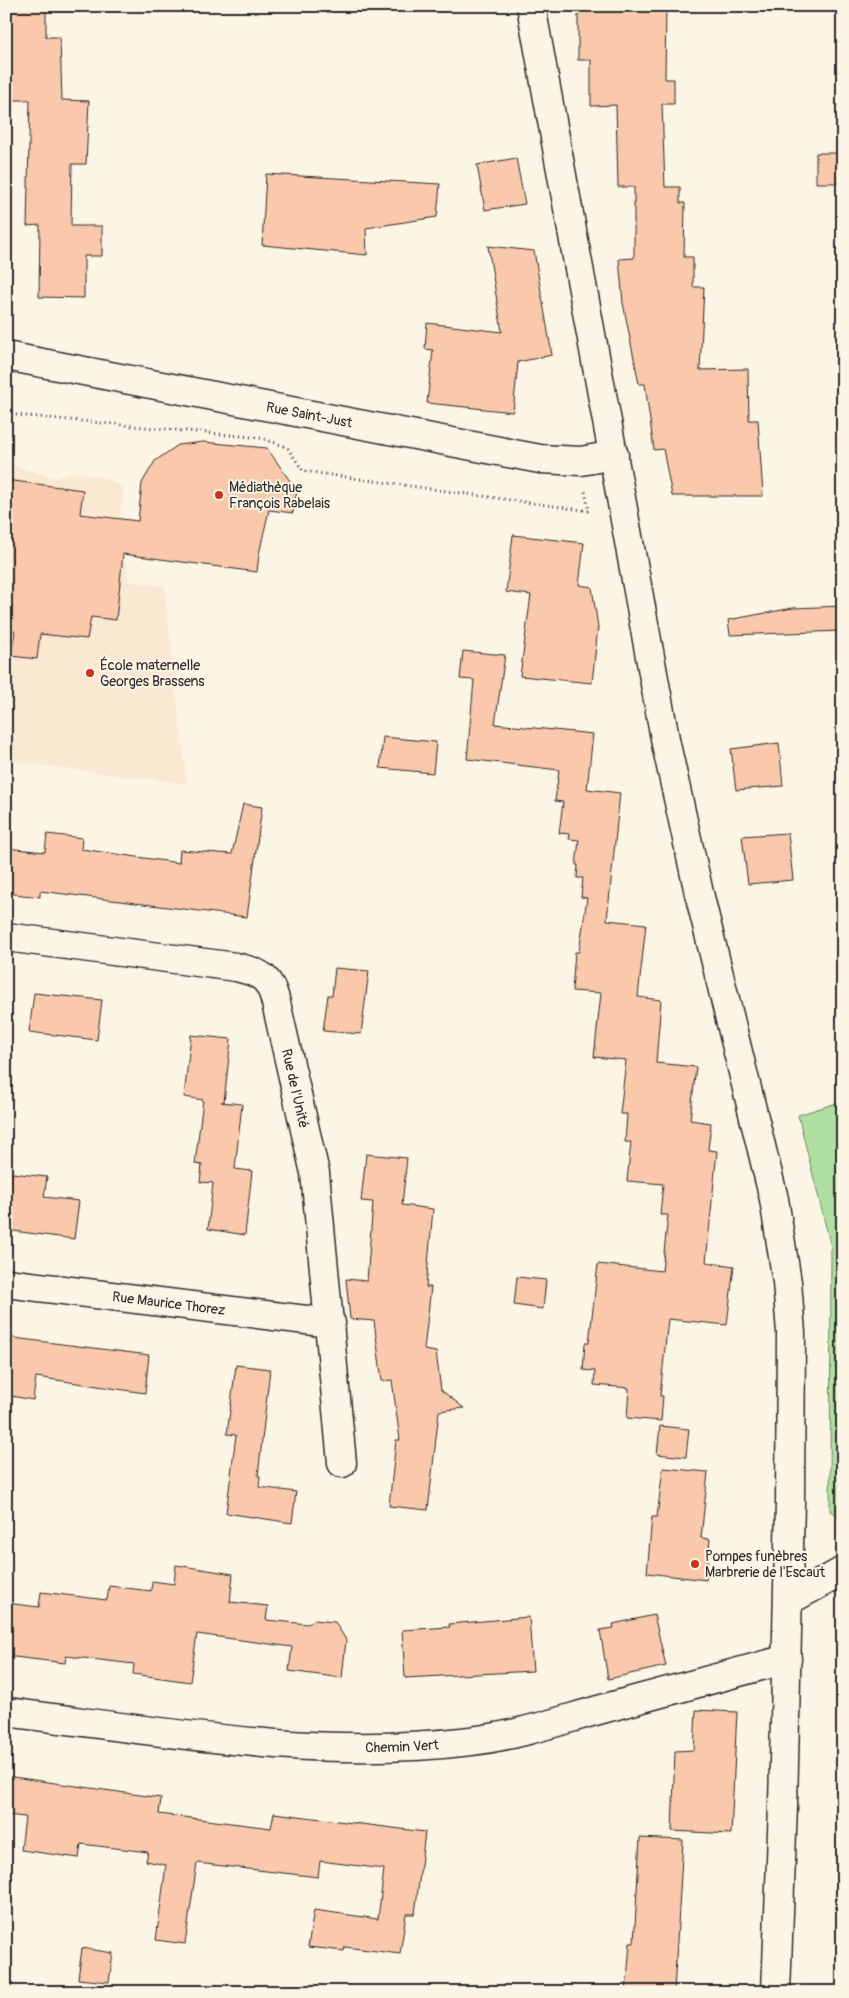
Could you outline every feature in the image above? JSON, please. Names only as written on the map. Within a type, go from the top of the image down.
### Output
[{"type":"street","points":[[531,6],[666,744],[699,892],[774,1199],[788,1282],[792,1333],[788,1601],[776,1992]]},
{"type":"street","name":"Rue Saint-Just","points":[[7,354],[540,459],[580,461],[614,455]]},
{"type":"street","name":"Rue de l'Unité","points":[[6,937],[236,966],[268,980],[276,1003],[312,1156],[331,1324],[342,1463]]},
{"type":"street","name":"Rue Maurice Thorez","points":[[6,1283],[331,1324]]},
{"type":"street","points":[[788,1601],[843,1570]]},
{"type":"street","name":"Chemin Vert","points":[[6,1712],[274,1743],[362,1746],[434,1744],[471,1741],[526,1730],[787,1659]]},
{"type":"path","points":[[6,414],[261,438],[287,447],[303,471],[589,511],[580,461]]},
{"type":"shaded area","name":"École maternelle Georges Brassens","points":[[6,463],[55,478],[72,472],[106,478],[124,488],[115,561],[128,563],[128,581],[164,586],[187,784],[6,761]]},
{"type":"green space","points":[[843,1101],[843,1519],[830,1511],[831,1247],[798,1115]]},
{"type":"building","points":[[6,6],[46,6],[46,37],[60,37],[62,100],[89,101],[86,164],[72,164],[71,226],[102,226],[102,256],[84,256],[84,298],[39,297],[40,225],[27,226],[30,100],[6,100]]},
{"type":"building","points":[[578,6],[666,6],[665,79],[674,79],[674,104],[662,104],[665,187],[680,187],[680,203],[685,203],[684,257],[693,257],[693,287],[704,287],[700,370],[748,369],[749,420],[758,420],[763,496],[672,496],[663,449],[654,450],[645,384],[639,384],[623,303],[619,259],[634,258],[634,187],[618,187],[616,105],[591,106],[591,60],[578,60]]},
{"type":"building","points":[[816,153],[843,153],[843,183],[816,183]]},
{"type":"building","points":[[516,158],[525,204],[485,210],[477,165]]},
{"type":"building","points":[[266,174],[440,184],[437,217],[366,228],[367,255],[262,245]]},
{"type":"building","points":[[488,246],[534,251],[552,355],[518,362],[513,412],[427,403],[433,350],[425,349],[427,323],[502,332]]},
{"type":"building","points":[[203,442],[267,448],[297,491],[293,513],[269,510],[257,572],[123,554],[116,620],[91,617],[87,639],[40,634],[37,659],[11,656],[15,631],[6,630],[6,480],[83,490],[80,514],[138,521],[142,483],[155,461],[178,445]]},
{"type":"building","points":[[513,535],[584,543],[579,585],[592,587],[598,627],[592,683],[520,676],[531,595],[506,592]]},
{"type":"building","points":[[843,606],[843,631],[730,635],[728,620],[793,608]]},
{"type":"building","points":[[463,651],[505,655],[495,724],[593,734],[587,789],[620,793],[607,920],[646,924],[638,997],[661,1000],[656,1063],[696,1067],[690,1120],[711,1123],[708,1150],[717,1151],[706,1262],[734,1266],[727,1325],[668,1319],[660,1396],[663,1396],[661,1421],[627,1418],[629,1388],[594,1385],[595,1371],[583,1370],[585,1343],[589,1343],[598,1264],[662,1271],[668,1215],[660,1215],[663,1184],[627,1181],[631,1142],[625,1142],[627,1114],[620,1114],[626,1060],[594,1057],[601,993],[572,991],[575,952],[579,952],[587,898],[581,897],[583,878],[577,878],[578,865],[576,865],[579,840],[569,839],[570,834],[559,833],[563,802],[555,801],[559,770],[467,759],[474,680],[460,679]]},
{"type":"building","points":[[383,737],[436,742],[433,773],[380,768]]},
{"type":"building","points":[[779,743],[783,786],[736,790],[731,749]]},
{"type":"building","points":[[243,804],[262,807],[247,917],[40,891],[40,897],[6,893],[6,848],[45,852],[47,834],[82,838],[81,849],[179,863],[180,850],[232,854]]},
{"type":"building","points":[[788,833],[793,880],[748,884],[742,836]]},
{"type":"building","points":[[335,968],[369,971],[361,1034],[323,1031],[328,995],[332,995]]},
{"type":"building","points":[[34,993],[102,1000],[97,1040],[29,1032]]},
{"type":"building","points":[[191,1035],[231,1039],[224,1102],[221,1102],[242,1104],[235,1169],[252,1171],[245,1235],[208,1229],[213,1183],[200,1182],[202,1165],[195,1164],[203,1100],[184,1097]]},
{"type":"building","points":[[366,1154],[407,1158],[402,1205],[433,1209],[426,1287],[431,1287],[424,1350],[436,1352],[441,1390],[464,1408],[439,1411],[428,1510],[389,1506],[396,1440],[400,1440],[392,1380],[382,1381],[374,1321],[350,1319],[346,1279],[367,1281],[373,1202],[361,1201]]},
{"type":"building","points":[[12,1173],[47,1177],[44,1197],[79,1201],[74,1239],[6,1230]]},
{"type":"building","points":[[517,1277],[546,1280],[543,1309],[514,1305]]},
{"type":"building","points":[[6,1337],[149,1355],[145,1393],[36,1377],[33,1400],[6,1395]]},
{"type":"building","points":[[236,1365],[270,1369],[258,1476],[260,1476],[259,1487],[296,1492],[292,1523],[226,1513],[236,1435],[227,1434]]},
{"type":"building","points":[[660,1426],[689,1429],[686,1457],[657,1454]]},
{"type":"building","points":[[663,1468],[708,1472],[701,1538],[710,1539],[706,1580],[647,1573],[652,1517],[657,1517]]},
{"type":"building","points":[[176,1565],[233,1574],[230,1602],[268,1606],[266,1620],[308,1624],[314,1620],[335,1622],[346,1640],[342,1678],[289,1671],[292,1647],[197,1634],[190,1682],[133,1674],[134,1664],[66,1656],[65,1663],[6,1656],[6,1603],[39,1607],[41,1592],[107,1600],[109,1586],[151,1591],[152,1581],[174,1584]]},
{"type":"building","points":[[654,1615],[666,1666],[608,1679],[600,1630],[614,1628],[613,1624]]},
{"type":"building","points":[[529,1617],[533,1671],[405,1678],[402,1630],[450,1627],[449,1624]]},
{"type":"building","points":[[696,1710],[737,1712],[731,1834],[672,1831],[675,1751],[694,1750]]},
{"type":"building","points":[[6,1776],[161,1798],[159,1814],[271,1828],[274,1813],[425,1832],[415,1914],[406,1914],[400,1954],[345,1947],[344,1951],[308,1947],[314,1910],[378,1919],[384,1869],[320,1861],[318,1877],[197,1863],[185,1944],[156,1940],[166,1865],[146,1861],[148,1852],[81,1844],[79,1858],[21,1850],[25,1817],[6,1815]]},
{"type":"building","points":[[640,1838],[683,1840],[674,1992],[626,1992],[630,1943],[634,1943]]},
{"type":"building","points":[[82,1948],[113,1953],[109,1982],[78,1979]]},
{"type":"place","name":"Médiathèque François Rabelais","points":[[219,495]]},
{"type":"place","name":"École maternelle Georges Brassens","points":[[90,673]]},
{"type":"place","name":"Pompes funèbres Marbrerie de l'Escaut","points":[[695,1564]]}]
